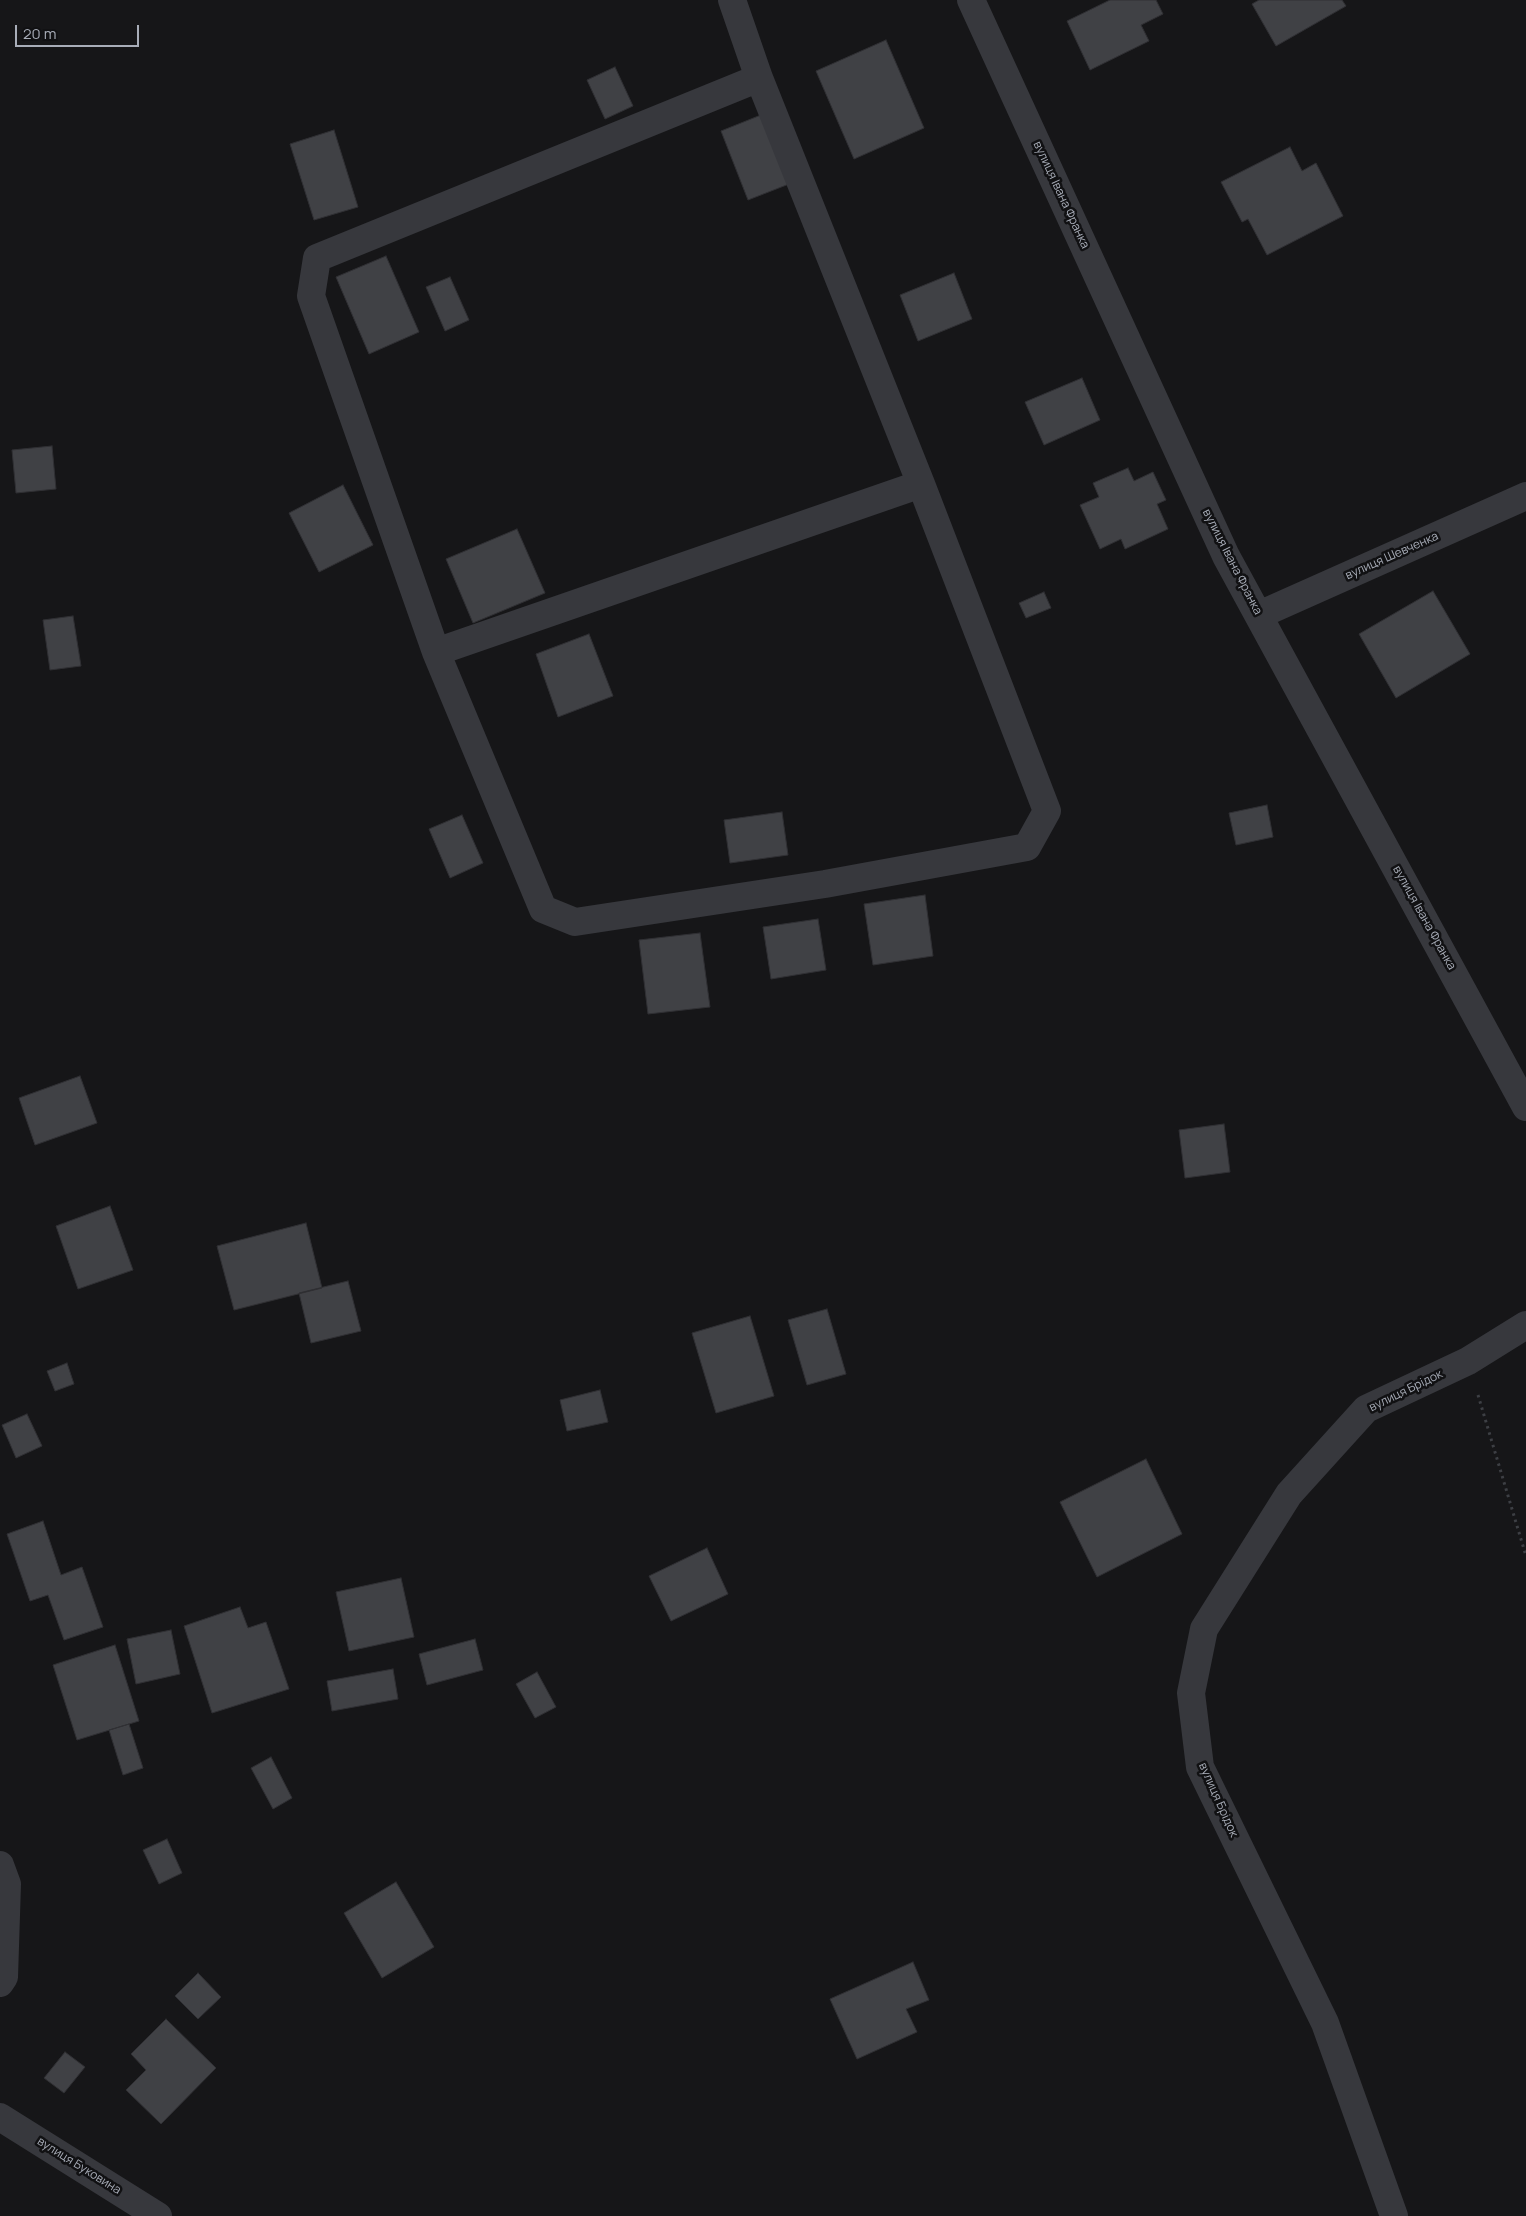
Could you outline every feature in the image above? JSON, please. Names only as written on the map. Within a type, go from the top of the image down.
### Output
[{"type":"street","points":[[732,0],[759,78],[921,484],[1047,811],[1027,847],[825,884],[575,922],[543,909],[436,652],[311,296],[317,258],[759,78]]},
{"type":"street","name":"вулиця Івана Франка","points":[[971,0],[1226,556],[1526,1107]]},
{"type":"street","points":[[436,652],[921,484]]},
{"type":"street","name":"вулиця Шевченка","points":[[1259,615],[1526,496]]},
{"type":"street","name":"вулиця Брідок","points":[[1394,2216],[1325,2023],[1200,1767],[1191,1693],[1204,1629],[1289,1494],[1366,1408],[1468,1361],[1526,1325]]},
{"type":"street","points":[[0,1865],[7,1884],[4,1977],[0,1983]]},
{"type":"street","name":"вулиця Буковина","points":[[0,2117],[158,2216]]},
{"type":"path","points":[[1468,1361],[1526,1556]]},
{"type":"building","points":[[1110,0],[1156,0],[1163,14],[1141,25],[1149,41],[1090,70],[1067,21]]},
{"type":"building","points":[[1259,0],[1342,0],[1346,6],[1276,46],[1252,4]]},
{"type":"building","points":[[886,40],[924,128],[854,159],[816,71]]},
{"type":"building","points":[[615,67],[633,106],[605,119],[587,80]]},
{"type":"building","points":[[761,115],[789,184],[748,200],[721,131]]},
{"type":"building","points":[[334,130],[358,207],[314,220],[290,144]]},
{"type":"building","points":[[1290,147],[1302,171],[1316,163],[1343,216],[1267,255],[1248,219],[1242,222],[1221,182]]},
{"type":"building","points":[[386,256],[419,332],[369,354],[336,277]]},
{"type":"building","points":[[954,273],[972,319],[918,341],[900,295]]},
{"type":"building","points":[[450,277],[469,320],[445,331],[426,287]]},
{"type":"building","points":[[1082,378],[1100,420],[1044,445],[1025,402]]},
{"type":"building","points":[[52,446],[56,489],[16,493],[12,450]]},
{"type":"building","points":[[1128,468],[1134,481],[1153,472],[1166,500],[1157,504],[1168,529],[1125,549],[1121,539],[1100,549],[1080,505],[1099,497],[1093,483]]},
{"type":"building","points":[[343,485],[373,545],[319,572],[289,513]]},
{"type":"building","points":[[517,529],[545,593],[473,623],[446,559]]},
{"type":"building","points":[[1433,591],[1470,654],[1396,698],[1359,634]]},
{"type":"building","points":[[1044,592],[1051,608],[1026,618],[1019,603]]},
{"type":"building","points":[[73,616],[81,666],[50,670],[43,620]]},
{"type":"building","points":[[589,634],[613,696],[558,717],[536,654]]},
{"type":"building","points":[[1267,805],[1273,837],[1236,845],[1229,813]]},
{"type":"building","points":[[782,812],[788,855],[730,863],[724,820]]},
{"type":"building","points":[[462,815],[483,863],[450,878],[429,829]]},
{"type":"building","points":[[925,895],[933,956],[873,965],[864,904]]},
{"type":"building","points":[[818,919],[826,970],[771,979],[763,927]]},
{"type":"building","points":[[700,933],[710,1007],[648,1014],[639,940]]},
{"type":"building","points":[[80,1076],[97,1123],[35,1145],[19,1098]]},
{"type":"building","points":[[1224,1124],[1230,1172],[1185,1178],[1179,1130]]},
{"type":"building","points":[[110,1206],[133,1270],[78,1289],[56,1226]]},
{"type":"building","points":[[306,1223],[322,1288],[234,1310],[217,1246]]},
{"type":"building","points":[[348,1281],[361,1331],[311,1343],[299,1293]]},
{"type":"building","points":[[827,1309],[846,1374],[807,1385],[788,1320]]},
{"type":"building","points":[[750,1316],[774,1396],[716,1413],[692,1333]]},
{"type":"building","points":[[67,1363],[74,1384],[55,1391],[47,1371]]},
{"type":"building","points":[[600,1390],[608,1422],[567,1431],[560,1400]]},
{"type":"building","points":[[27,1414],[42,1446],[16,1458],[2,1425]]},
{"type":"building","points":[[1146,1459],[1182,1534],[1097,1577],[1060,1502]]},
{"type":"building","points":[[43,1521],[61,1575],[82,1567],[103,1627],[64,1640],[48,1595],[30,1601],[7,1534]]},
{"type":"building","points":[[707,1548],[728,1594],[671,1621],[649,1576]]},
{"type":"building","points":[[401,1578],[414,1637],[349,1651],[336,1592]]},
{"type":"building","points":[[240,1607],[248,1628],[266,1622],[289,1689],[212,1713],[184,1626]]},
{"type":"building","points":[[171,1630],[180,1674],[136,1684],[127,1639]]},
{"type":"building","points":[[475,1639],[483,1670],[427,1685],[419,1654]]},
{"type":"building","points":[[115,1645],[139,1721],[77,1740],[53,1665]]},
{"type":"building","points":[[393,1669],[398,1699],[332,1711],[327,1681]]},
{"type":"building","points":[[537,1672],[556,1707],[535,1718],[516,1684]]},
{"type":"building","points":[[129,1724],[143,1768],[123,1775],[109,1730]]},
{"type":"building","points":[[271,1757],[292,1798],[273,1809],[251,1768]]},
{"type":"building","points":[[167,1839],[182,1873],[159,1884],[143,1850]]},
{"type":"building","points":[[396,1882],[434,1947],[382,1978],[344,1913]]},
{"type":"building","points":[[913,1962],[929,2000],[906,2009],[917,2032],[857,2059],[830,1999]]},
{"type":"building","points":[[198,1973],[221,1997],[198,2019],[175,1996]]},
{"type":"building","points":[[166,2019],[216,2068],[161,2124],[126,2090],[146,2070],[131,2054]]},
{"type":"building","points":[[65,2052],[85,2067],[64,2093],[44,2078]]}]
